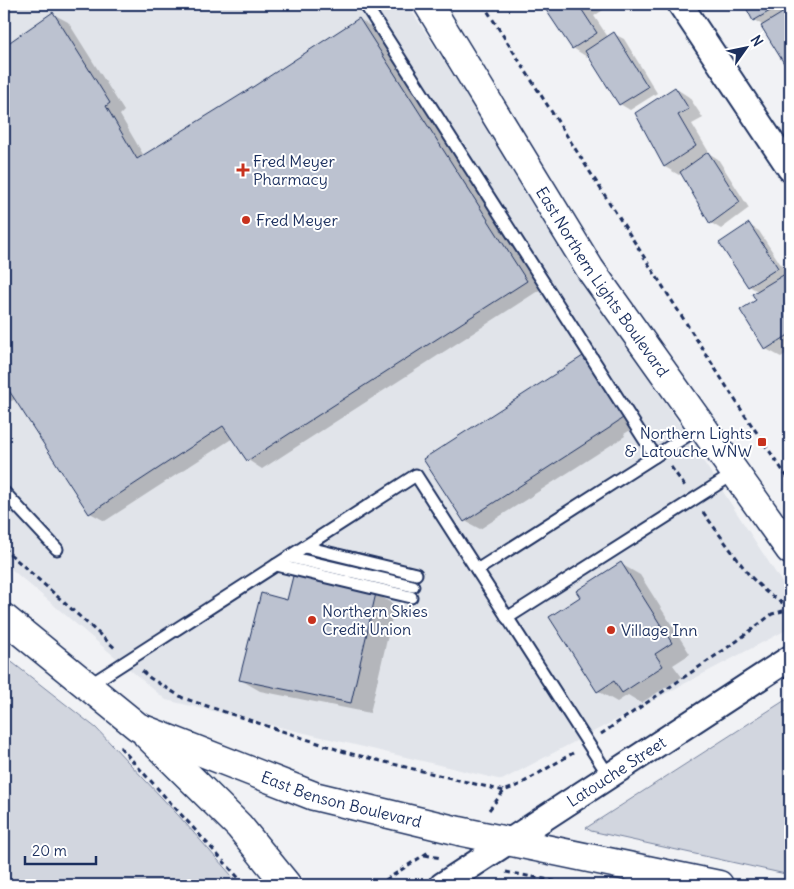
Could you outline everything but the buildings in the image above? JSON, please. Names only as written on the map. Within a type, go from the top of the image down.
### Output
[{"type":"main road","name":"East Northern Lights Boulevard","points":[[428,4],[590,269],[790,550]]},
{"type":"main road","name":"East Benson Boulevard","points":[[4,618],[138,727],[314,796],[459,831],[719,885]]},
{"type":"main road","points":[[138,727],[239,826],[286,885]]},
{"type":"street","points":[[680,4],[790,169]]},
{"type":"street","name":"Latouche Street","points":[[442,885],[790,658]]},
{"type":"lane","points":[[365,4],[655,456]]},
{"type":"lane","points":[[477,570],[702,426]]},
{"type":"lane","points":[[507,618],[735,473]]},
{"type":"lane","points":[[88,686],[416,475],[609,776]]},
{"type":"lane","points":[[4,492],[57,549]]},
{"type":"lane","points":[[305,547],[416,574]]},
{"type":"lane","points":[[276,565],[412,592],[288,557]]},
{"type":"path","points":[[483,4],[744,414],[790,481]]},
{"type":"path","points":[[4,546],[10,554],[150,678],[183,698],[348,753],[504,791]]},
{"type":"path","points":[[491,809],[504,791],[518,785],[588,743],[737,641],[772,614],[790,609]]},
{"type":"path","points":[[118,746],[245,885]]},
{"type":"path","points":[[378,885],[425,854]]},
{"type":"path","points":[[524,876],[576,885]]},
{"type":"shaded area","points":[[4,4],[407,4],[790,595],[790,628],[502,780],[166,700],[4,563]]},
{"type":"shaded area","points":[[4,656],[96,728],[178,815],[240,885],[4,885]]},
{"type":"shaded area","points":[[790,697],[790,875],[591,831],[586,828]]},
{"type":"place","name":"Fred Meyer Pharmacy","points":[[243,170]]},
{"type":"place","name":"Fred Meyer","points":[[246,220]]},
{"type":"place","name":"Northern Lights & Latouche WNW","points":[[762,442]]},
{"type":"place","name":"Northern Skies Credit Union","points":[[312,620]]},
{"type":"place","name":"Village Inn","points":[[611,630]]}]
